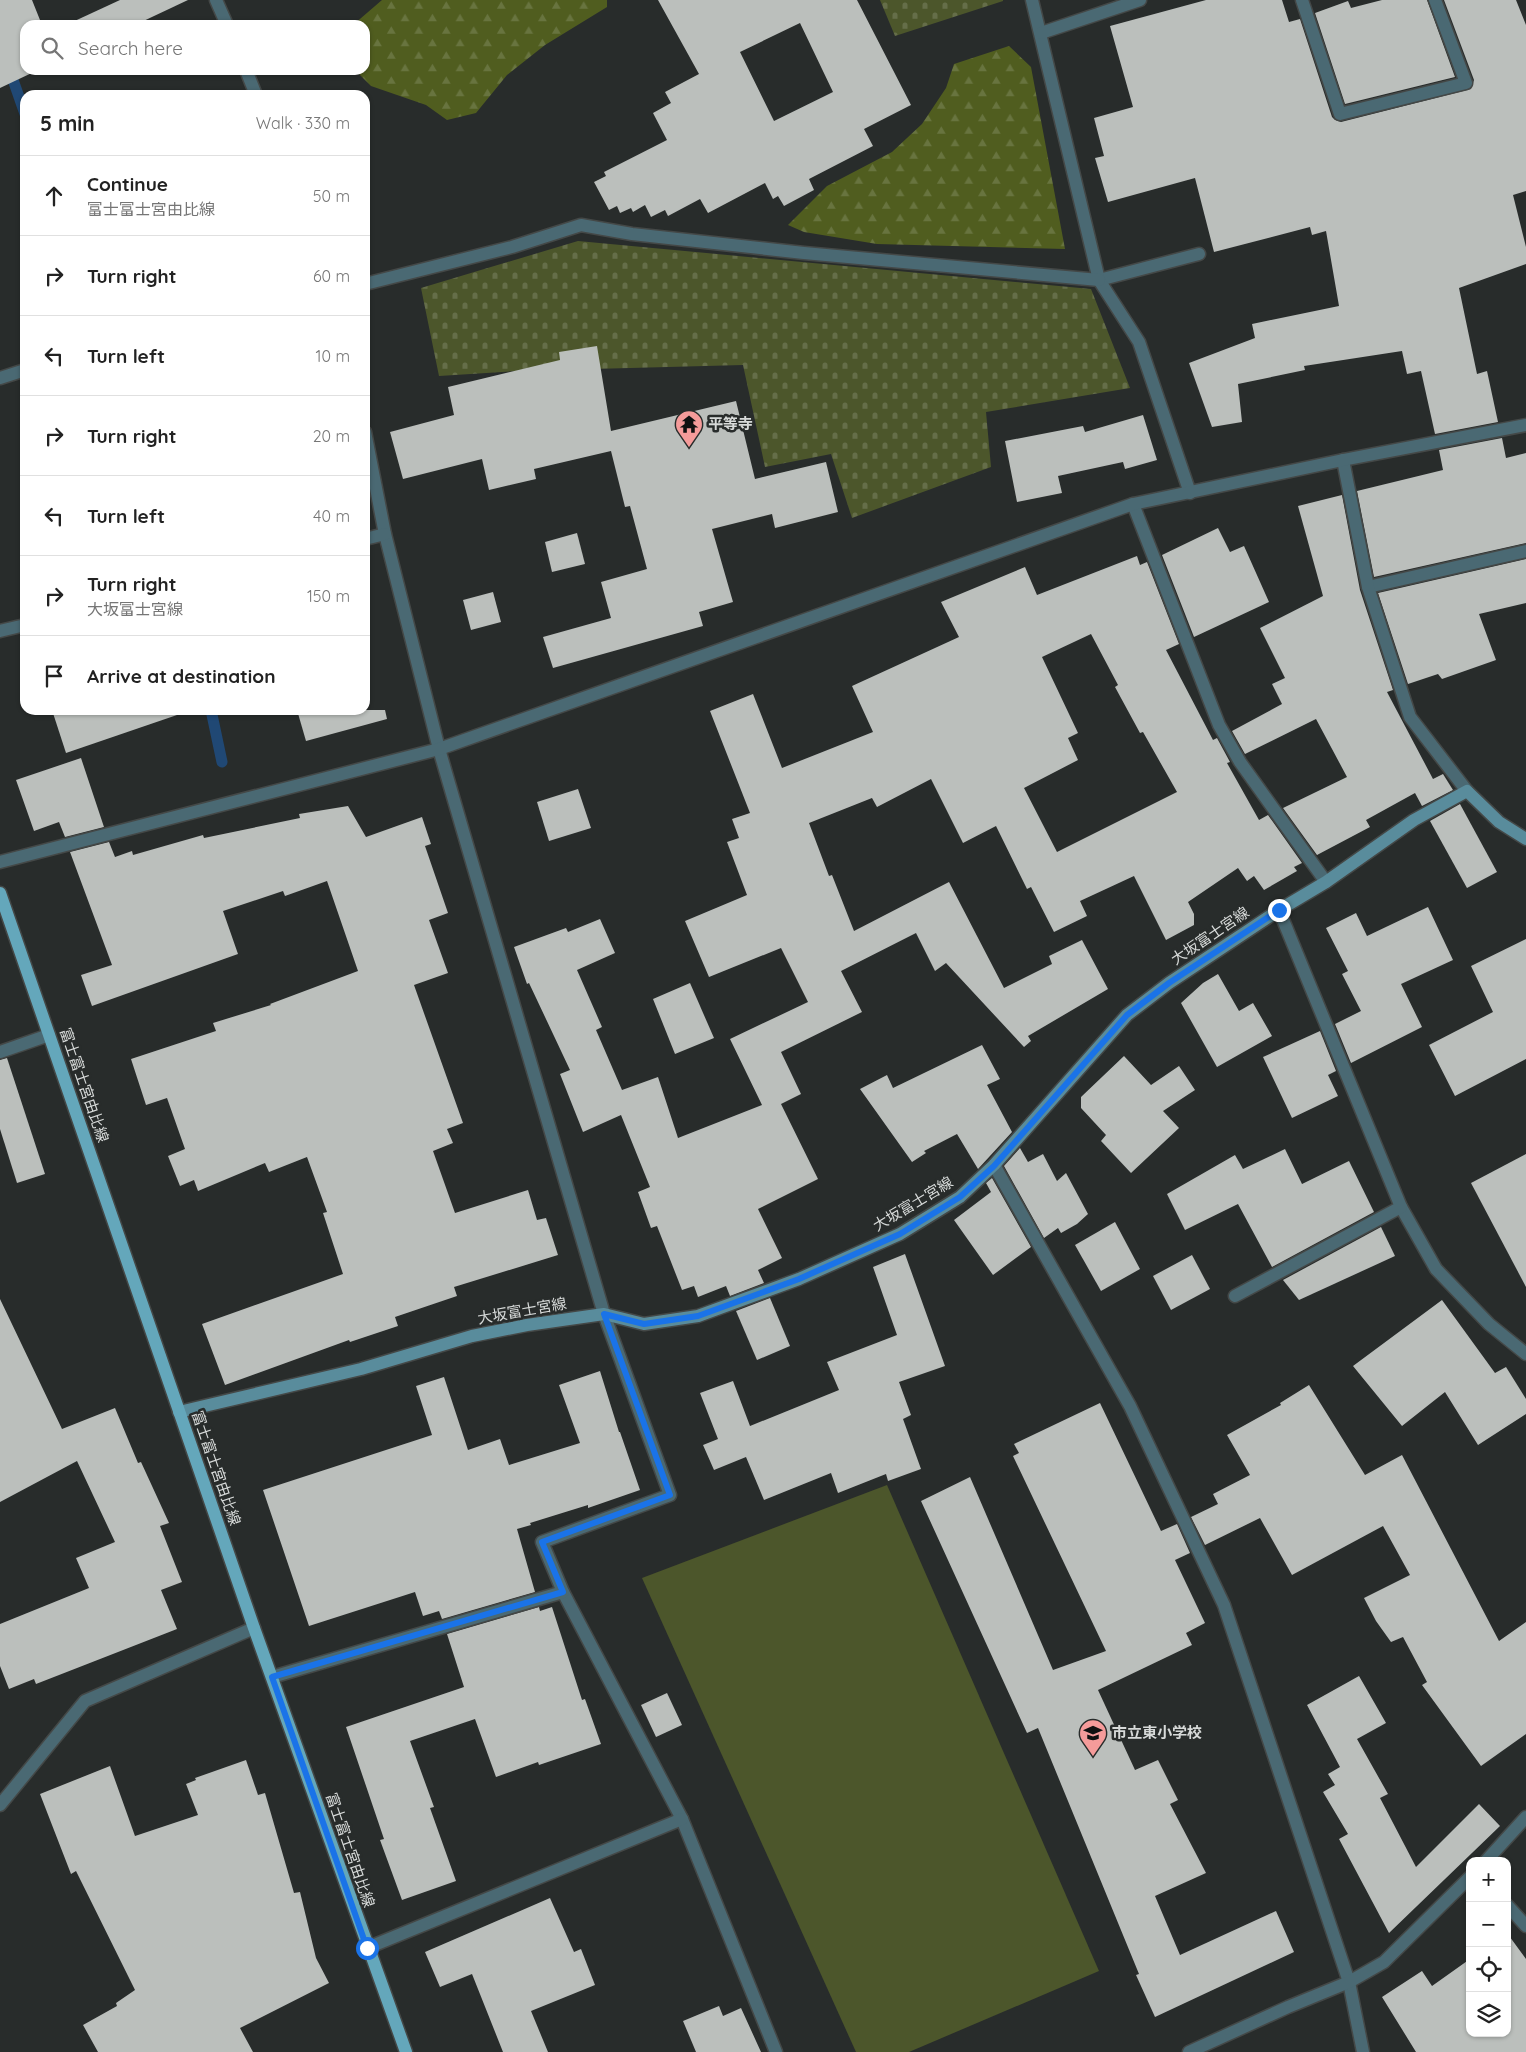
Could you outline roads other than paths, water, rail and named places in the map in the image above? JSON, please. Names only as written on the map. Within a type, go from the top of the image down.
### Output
[{"type":"main road","name":"大坂富士宮線","points":[[180,1412],[361,1369],[472,1336],[527,1325],[604,1314],[644,1324],[698,1316],[799,1279],[900,1234],[960,1197],[994,1166],[1127,1015],[1169,983],[1279,910],[1326,882],[1414,820],[1467,790]]},
{"type":"main road","points":[[1467,790],[1499,822],[1526,839]]},
{"type":"main road","name":"富士富士宮由比線","points":[[0,893],[254,1628],[367,1948],[406,2052]]},
{"type":"street","points":[[216,0],[225,20]]},
{"type":"street","points":[[1032,0],[1099,280],[1139,342],[1190,493]]},
{"type":"street","points":[[1041,33],[1140,0]]},
{"type":"street","points":[[1302,0],[1340,114],[1466,83],[1435,0]]},
{"type":"street","points":[[248,75],[254,90]]},
{"type":"street","points":[[370,283],[512,247],[580,225],[632,234],[785,251],[1099,280],[1199,254]]},
{"type":"street","points":[[0,378],[20,372]]},
{"type":"street","points":[[0,862],[439,749],[1133,504],[1343,460],[1526,425]]},
{"type":"street","points":[[370,458],[385,534],[439,749],[604,1314],[670,1495],[542,1542],[563,1592],[682,1819],[776,2052]]},
{"type":"street","points":[[1343,460],[1368,587],[1410,717],[1467,790]]},
{"type":"street","points":[[1133,504],[1219,725],[1240,762],[1326,882]]},
{"type":"street","points":[[370,538],[385,534]]},
{"type":"street","points":[[1368,587],[1526,550]]},
{"type":"street","points":[[0,631],[20,626]]},
{"type":"street","points":[[1279,910],[1401,1207],[1436,1269],[1490,1324],[1526,1354]]},
{"type":"street","points":[[0,1052],[49,1035]]},
{"type":"street","points":[[994,1166],[1130,1406],[1224,1605],[1349,1982],[1363,2052]]},
{"type":"street","points":[[1236,1296],[1401,1207]]},
{"type":"street","points":[[272,1677],[563,1592]]},
{"type":"street","points":[[0,1805],[86,1700],[254,1628]]},
{"type":"street","points":[[1490,1857],[1526,1817]]},
{"type":"street","points":[[367,1948],[682,1819]]},
{"type":"street","points":[[1189,2052],[1288,2007],[1349,1982],[1384,1962],[1466,1882]]},
{"type":"street","points":[[1511,1909],[1526,1926]]},
{"type":"waterway","points":[[0,58],[5,57],[20,100]]},
{"type":"waterway","points":[[212,715],[222,762]]},
{"type":"place","name":"平等寺","points":[[689,448]]},
{"type":"place","name":"市立東小学校","points":[[1093,1757]]}]
